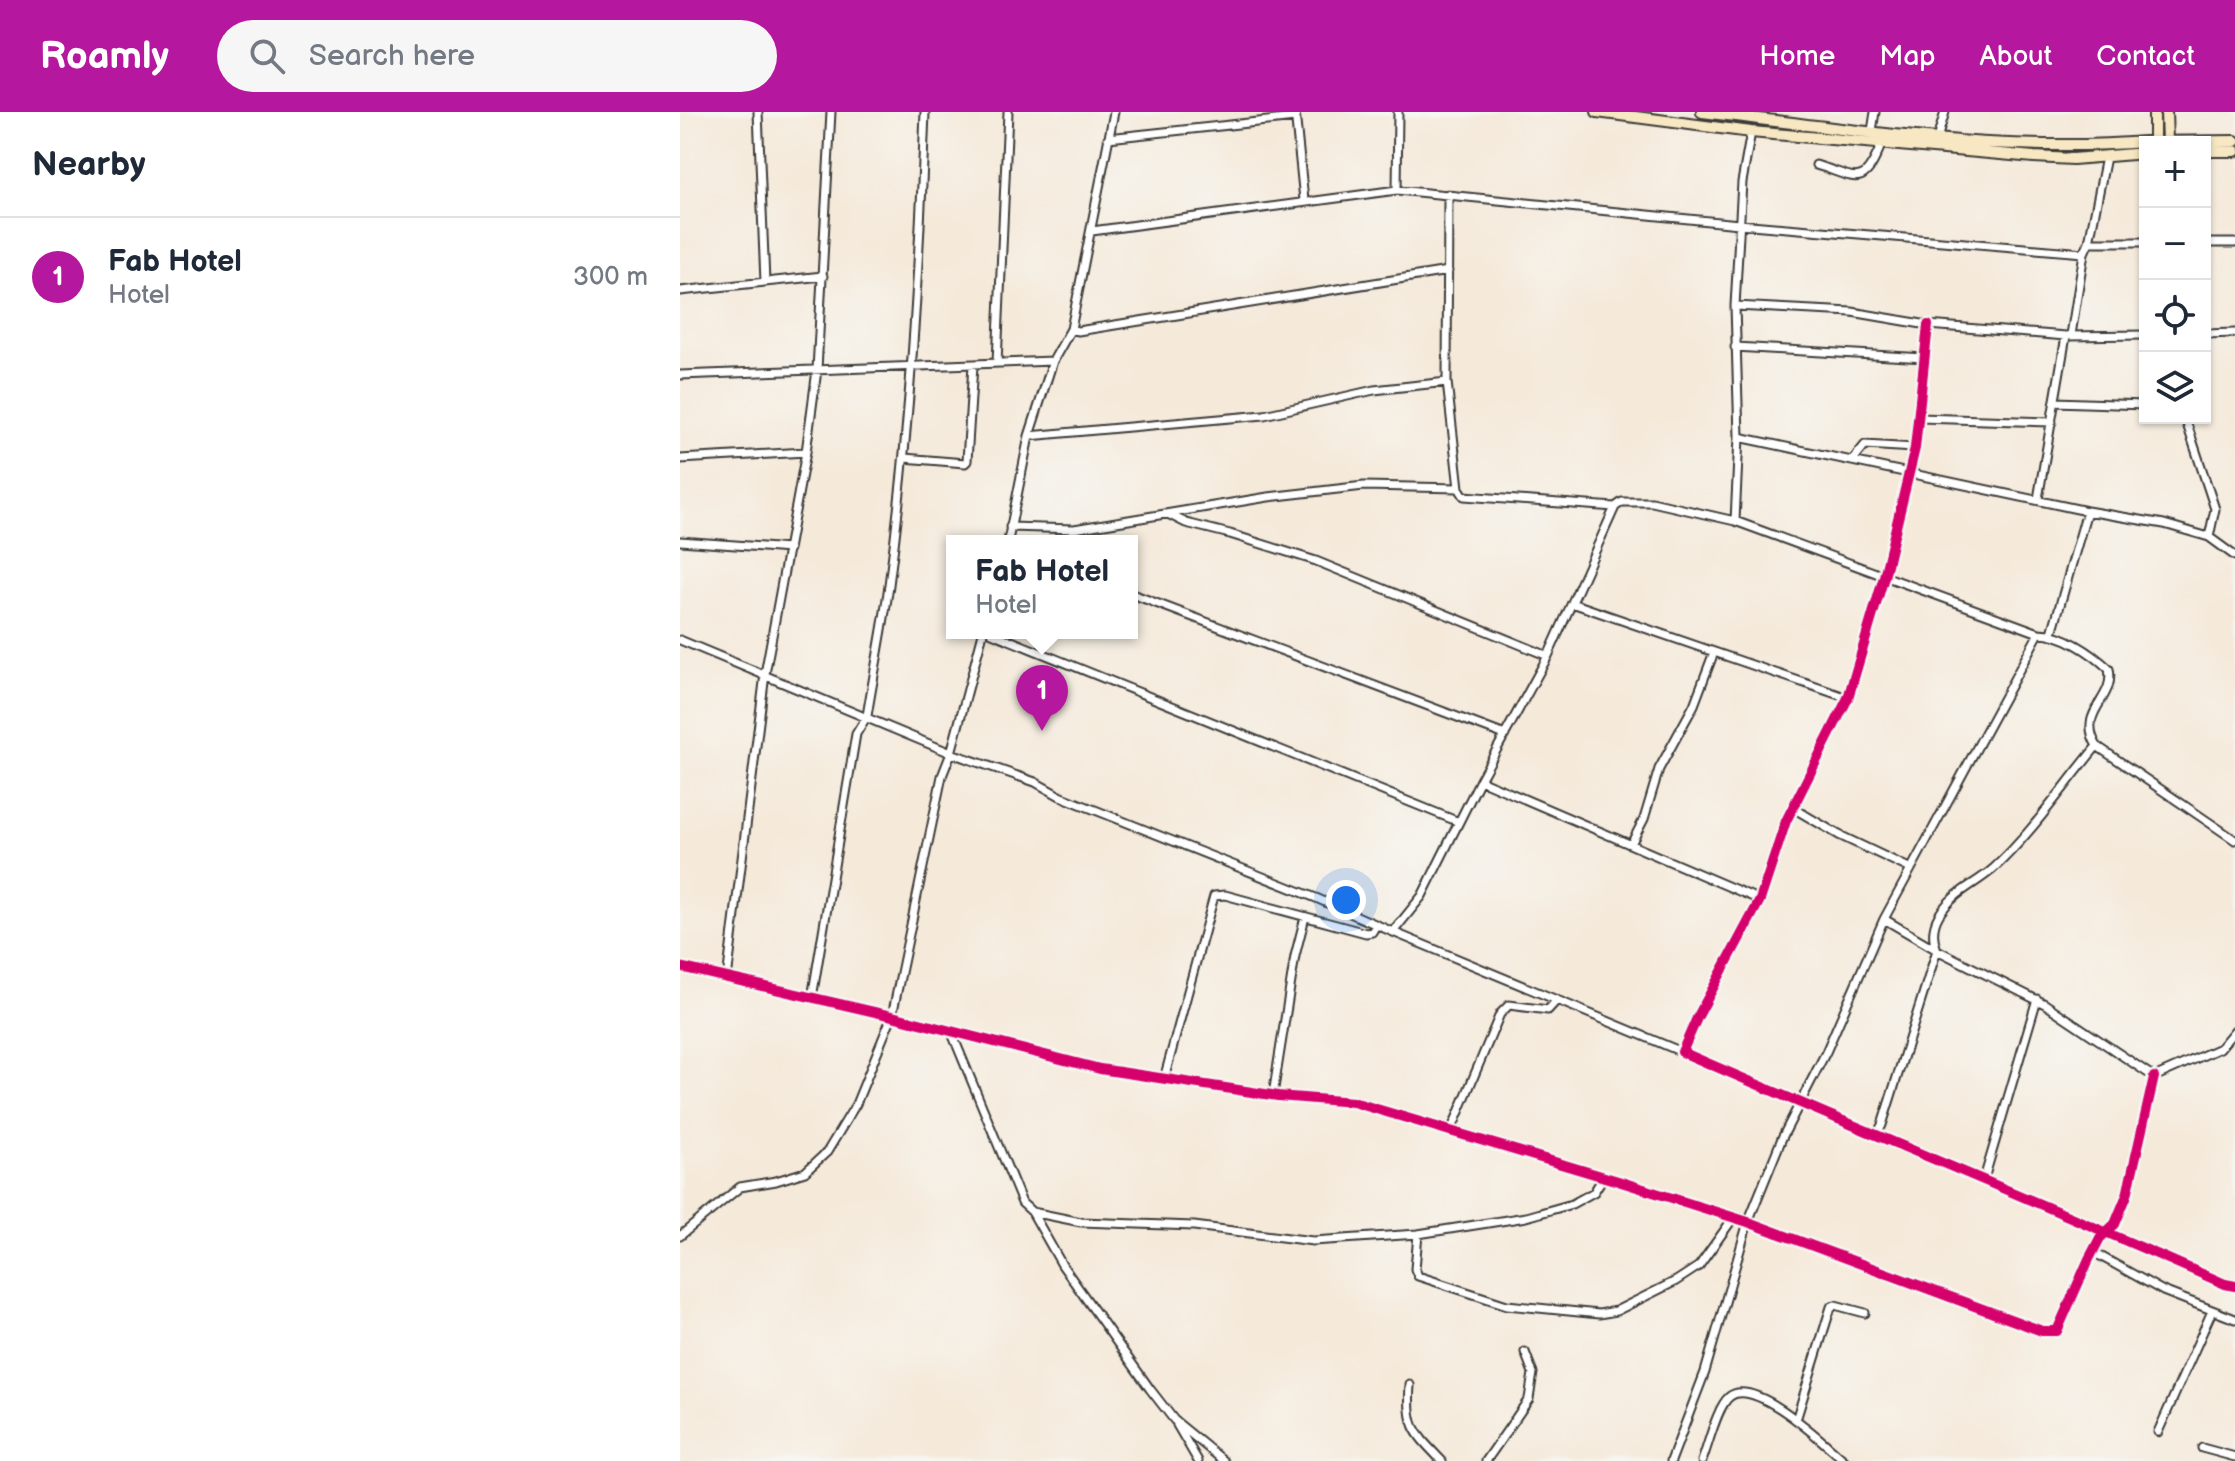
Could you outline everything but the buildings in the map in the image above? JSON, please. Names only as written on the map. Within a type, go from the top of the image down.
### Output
[{"type":"street","points":[[758,112],[765,282]]},
{"type":"street","points":[[727,979],[765,674],[806,452],[817,370],[831,112]]},
{"type":"street","points":[[812,998],[856,734],[867,716],[889,586],[904,458],[921,220],[925,112]]},
{"type":"street","points":[[997,363],[1008,112]]},
{"type":"street","points":[[1009,535],[1029,436],[1053,361],[1071,329],[1114,112]]},
{"type":"street","points":[[1397,190],[1398,112]]},
{"type":"street","points":[[1597,112],[1751,132],[2034,157],[2139,154]]},
{"type":"street","points":[[1702,112],[1937,139],[2082,147],[2139,143]]},
{"type":"street","points":[[1872,131],[1875,112]]},
{"type":"street","points":[[1937,139],[1945,112]]},
{"type":"street","points":[[2154,112],[2154,136]]},
{"type":"street","points":[[2166,112],[2167,136]]},
{"type":"street","points":[[1108,138],[1295,115],[1304,200]]},
{"type":"street","points":[[1735,521],[1739,437],[1735,306],[1742,182],[1751,132]]},
{"type":"street","points":[[2211,141],[2235,141]]},
{"type":"street","points":[[1816,165],[1856,177],[1865,175],[1871,171],[1882,143]]},
{"type":"street","points":[[2211,151],[2235,151]]},
{"type":"street","points":[[2038,499],[2084,253],[2089,242],[2106,157]]},
{"type":"street","points":[[1092,231],[1304,200],[1397,190],[1739,224],[2084,253]]},
{"type":"street","points":[[1448,194],[1447,382],[1459,488],[1464,496],[1615,507]]},
{"type":"street","points":[[2089,242],[2139,242]]},
{"type":"street","points":[[2211,243],[2235,243]]},
{"type":"street","points":[[1071,329],[1078,331],[1448,271]]},
{"type":"street","points":[[680,291],[823,276]]},
{"type":"street","points":[[1735,306],[1852,312],[1928,325],[2068,335],[2139,335]]},
{"type":"street","points":[[1682,1052],[1760,900],[1793,808],[1848,698],[1884,577],[1915,448],[1928,325]]},
{"type":"street","points":[[2211,334],[2235,333]]},
{"type":"street","points":[[1735,347],[1925,358]]},
{"type":"street","points":[[680,375],[1053,361]]},
{"type":"street","points":[[904,458],[967,461],[973,365]]},
{"type":"street","points":[[1029,436],[1264,415],[1374,390],[1447,382]]},
{"type":"street","points":[[2055,402],[2139,405]]},
{"type":"street","points":[[1919,418],[2052,422]]},
{"type":"street","points":[[2187,424],[2215,509],[2209,537]]},
{"type":"street","points":[[1739,437],[2087,511],[2164,524],[2209,537],[2235,556]]},
{"type":"street","points":[[1852,461],[1865,445],[1915,448]]},
{"type":"street","points":[[680,459],[806,452]]},
{"type":"street","points":[[1010,527],[1074,529],[1268,497],[1364,486],[1459,488]]},
{"type":"street","points":[[1393,932],[1422,896],[1480,780],[1548,656],[1615,507],[1622,502],[1652,502],[1735,521],[2039,633],[2052,633],[2099,659],[2109,669],[2110,683],[2090,719],[2090,734],[2097,746],[2235,840]]},
{"type":"street","points":[[2052,633],[2087,511]]},
{"type":"street","points":[[1168,514],[1186,523],[1316,561],[1548,656]]},
{"type":"street","points":[[680,541],[789,549]]},
{"type":"street","points":[[1138,596],[1505,735]]},
{"type":"street","points":[[1572,603],[1848,698]]},
{"type":"street","points":[[1671,1461],[1705,1372],[1748,1222],[1782,1138],[1826,1052],[1884,919],[2039,633]]},
{"type":"street","points":[[680,1236],[740,1187],[805,1172],[827,1152],[856,1104],[892,1016],[942,776],[981,639]]},
{"type":"street","points":[[1007,639],[1459,822]]},
{"type":"street","points":[[680,640],[951,753],[1035,782],[1060,796],[1682,1052],[2235,1286]]},
{"type":"street","points":[[1631,844],[1644,819],[1659,769],[1694,705],[1714,652]]},
{"type":"street","points":[[1877,1134],[1937,950],[1933,933],[1937,919],[1945,906],[1967,885],[1992,869],[2011,849],[2097,746]]},
{"type":"street","points":[[1480,780],[1760,900]]},
{"type":"street","points":[[1793,808],[1839,835],[1911,869]]},
{"type":"street","points":[[1164,1079],[1214,896],[1225,895],[1366,933],[1372,932],[1376,925]]},
{"type":"street","points":[[1273,1095],[1295,956],[1305,917]]},
{"type":"street","points":[[1884,919],[1937,950],[2037,999],[2154,1077]]},
{"type":"street","points":[[680,967],[892,1016],[1100,1069],[1273,1095],[1353,1102],[1734,1217],[2042,1331],[2057,1331],[2100,1238],[2115,1224],[2127,1195],[2154,1077]]},
{"type":"street","points":[[1984,1179],[2037,999]]},
{"type":"street","points":[[1451,1131],[1500,1014],[1509,1005],[1548,1010],[1557,1000]]},
{"type":"street","points":[[2154,1077],[2220,1048],[2235,1030]]},
{"type":"street","points":[[951,1031],[1022,1203],[1032,1212],[1062,1265],[1174,1420],[1198,1461]]},
{"type":"street","points":[[1032,1212],[1081,1222],[1194,1226],[1313,1241],[1418,1234],[1526,1217],[1572,1204],[1594,1192],[1604,1176]]},
{"type":"street","points":[[1418,1234],[1415,1269],[1418,1276],[1507,1305],[1599,1314],[1616,1311],[1699,1266],[1734,1217]]},
{"type":"street","points":[[2093,1252],[2140,1280],[2235,1319]]},
{"type":"street","points":[[2225,1284],[2235,1293]]},
{"type":"street","points":[[1796,1420],[1831,1307],[1835,1305],[1865,1313]]},
{"type":"street","points":[[2158,1432],[2212,1311]]},
{"type":"street","points":[[1486,1461],[1529,1399],[1533,1373],[1525,1352]]},
{"type":"street","points":[[1410,1385],[1410,1420],[1416,1433],[1442,1461]]},
{"type":"street","points":[[1702,1461],[1723,1405],[1731,1395],[1749,1393],[1782,1409],[1845,1461]]},
{"type":"street","points":[[1174,1420],[1224,1461]]},
{"type":"street","points":[[2202,1448],[2235,1457]]},
{"type":"cycle path","points":[[1928,325],[1915,448],[1884,577],[1848,698],[1786,821],[1760,900],[1682,1052],[2235,1286]]},
{"type":"cycle path","points":[[680,967],[892,1016],[1100,1069],[1278,1096],[1353,1102],[1748,1222],[2042,1331],[2057,1331],[2100,1238],[2115,1224],[2127,1195],[2154,1077]]},
{"type":"place","name":"Fab Hotel","points":[[1042,731]]}]
